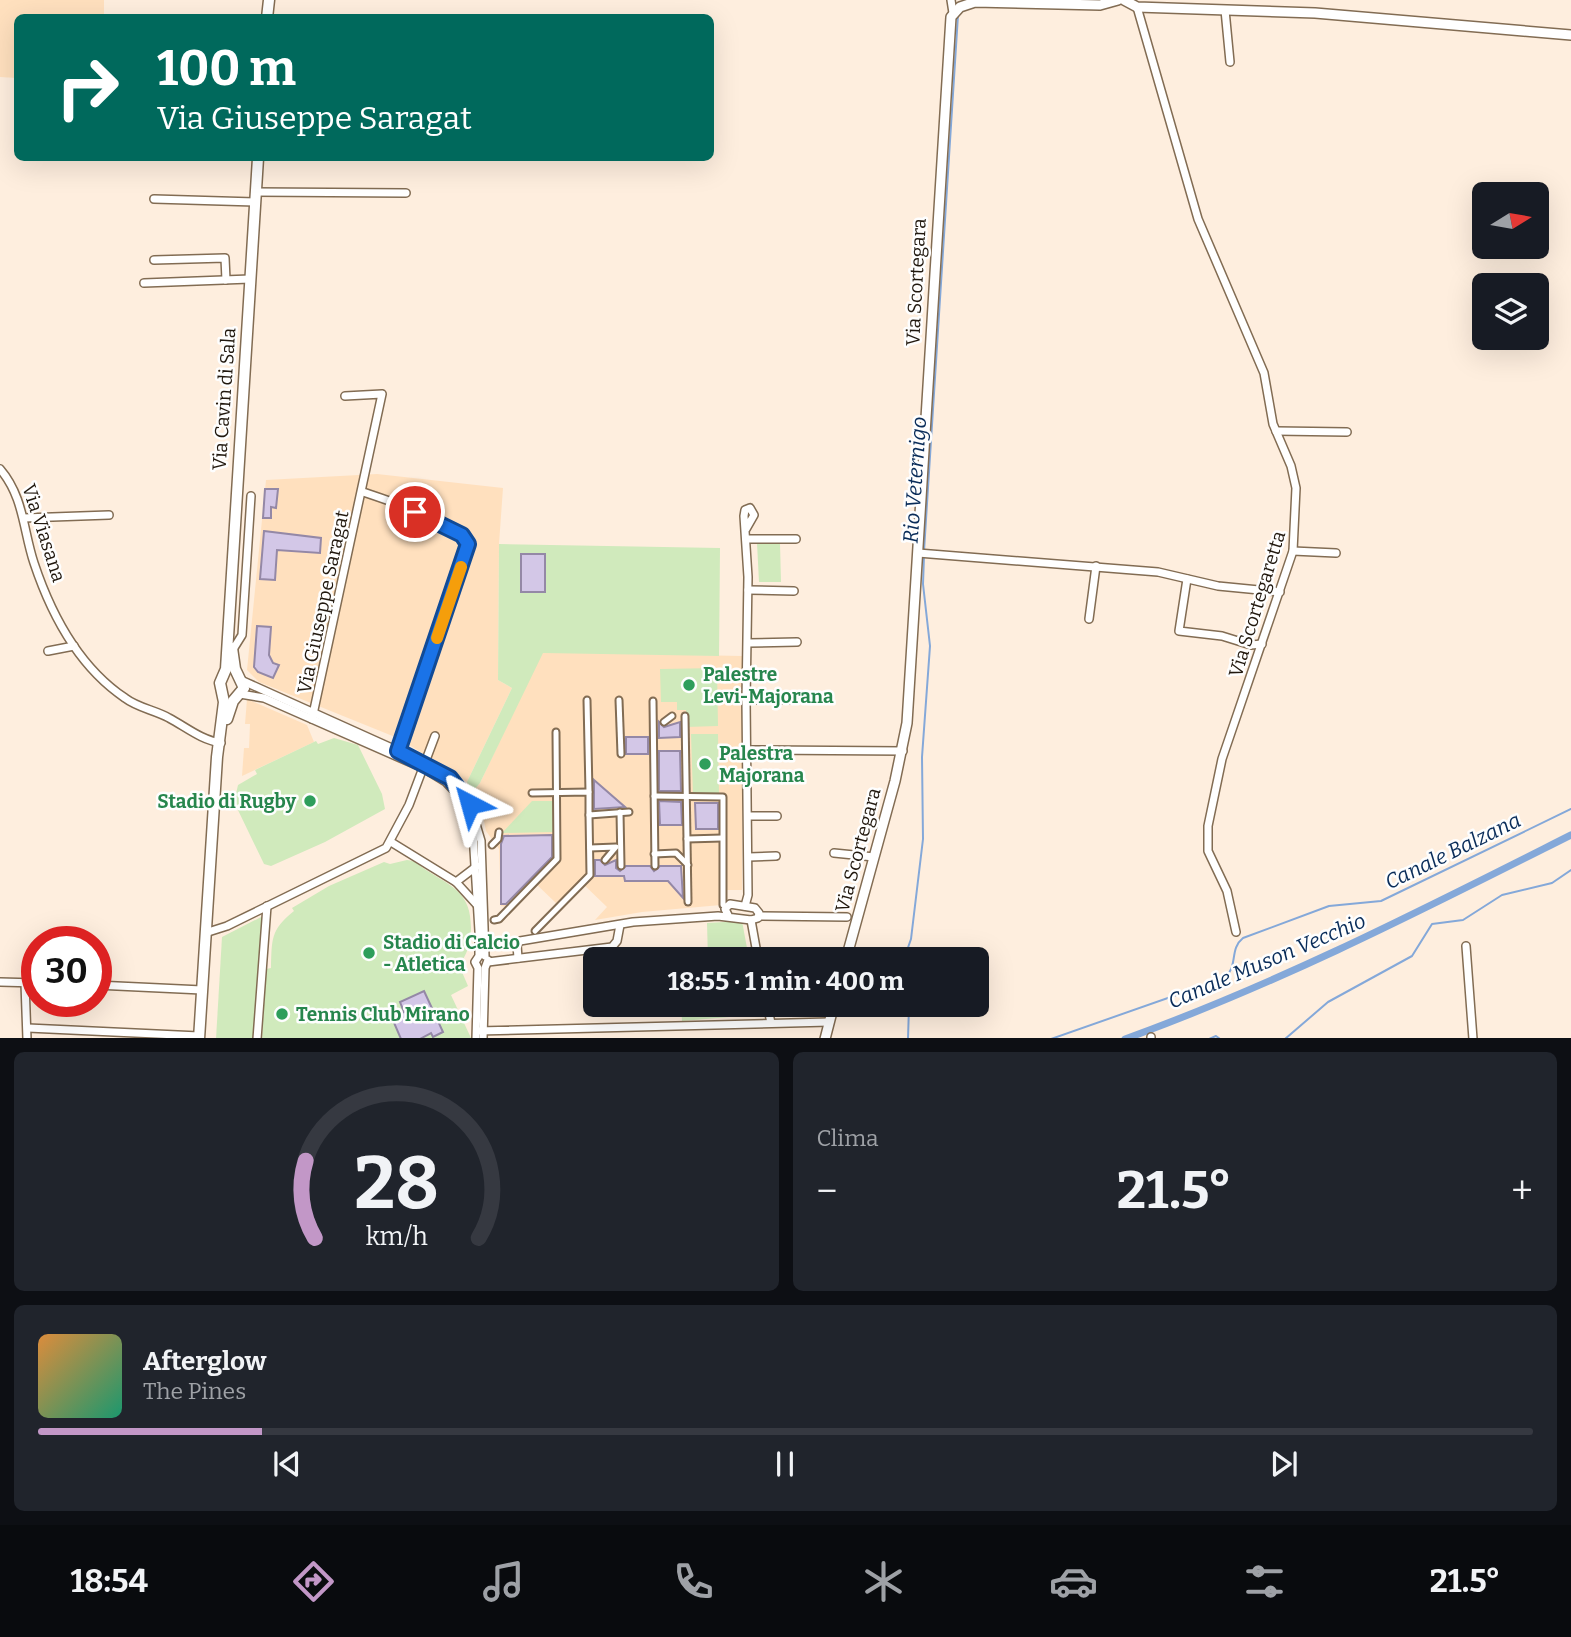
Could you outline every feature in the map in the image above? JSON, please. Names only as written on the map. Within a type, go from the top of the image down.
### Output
[{"type":"main road","name":"Via Cavin di Sala","points":[[224,677],[258,161]]},
{"type":"main road","name":"Via Cavin di Sala","points":[[228,608],[232,651],[240,678]]},
{"type":"main road","points":[[199,1037],[218,764],[229,710],[238,695],[240,678],[230,674],[224,677],[220,687],[223,694],[221,743]]},
{"type":"main road","points":[[223,694],[238,695]]},
{"type":"street","name":"Via Scortegara","points":[[849,947],[902,751],[909,696],[948,33],[957,9],[951,0]]},
{"type":"street","points":[[957,9],[981,2],[1100,5],[1118,0]]},
{"type":"street","points":[[1124,0],[1137,7],[1204,5],[1225,10],[1315,13],[1571,35]]},
{"type":"street","name":"Via Scortegaretta","points":[[1137,7],[1198,219],[1265,373],[1276,431],[1295,475],[1297,506],[1293,551],[1220,766],[1208,826],[1209,851],[1227,891],[1236,932]]},
{"type":"street","points":[[1225,10],[1230,62]]},
{"type":"street","points":[[155,199],[406,193]]},
{"type":"street","points":[[154,260],[225,258],[226,280]]},
{"type":"street","points":[[144,282],[250,279]]},
{"type":"street","name":"Via Giuseppe Saragat","points":[[313,717],[382,394],[345,396]]},
{"type":"street","points":[[1276,431],[1347,432]]},
{"type":"street","name":"Via Viasana","points":[[0,470],[18,496],[38,574],[59,621],[74,646],[97,674],[125,699],[166,716],[204,738],[221,743]]},
{"type":"street","name":"Via Giuseppe Saragat","points":[[363,492],[441,524],[468,541],[397,754]]},
{"type":"street","points":[[232,651],[243,632],[251,496]]},
{"type":"street","points":[[24,518],[109,515]]},
{"type":"street","points":[[746,529],[749,906]]},
{"type":"street","points":[[746,539],[796,539]]},
{"type":"street","points":[[1293,551],[1336,553]]},
{"type":"street","points":[[918,553],[1158,572],[1219,586],[1280,592]]},
{"type":"street","points":[[1089,619],[1096,566]]},
{"type":"street","points":[[1187,579],[1179,631],[1222,636],[1251,645],[1262,644]]},
{"type":"street","points":[[748,590],[794,591]]},
{"type":"street","points":[[748,643],[797,642]]},
{"type":"street","points":[[48,651],[74,646]]},
{"type":"street","points":[[240,678],[313,717]]},
{"type":"street","points":[[238,695],[260,696],[424,765],[459,786],[467,797],[481,841],[484,868],[480,1035],[829,1022]]},
{"type":"street","points":[[535,931],[590,875],[587,700]]},
{"type":"street","points":[[619,700],[621,754]]},
{"type":"street","points":[[746,700],[796,700]]},
{"type":"street","points":[[653,701],[655,866]]},
{"type":"street","points":[[664,722],[672,716]]},
{"type":"street","points":[[685,716],[688,902]]},
{"type":"street","points":[[494,920],[499,919],[557,859],[556,732]]},
{"type":"street","points":[[205,933],[221,928],[382,850],[391,842],[435,736]]},
{"type":"street","points":[[747,750],[902,751]]},
{"type":"street","points":[[424,765],[452,788],[464,803],[473,833],[483,962]]},
{"type":"street","points":[[532,793],[589,792]]},
{"type":"street","points":[[654,796],[723,797],[723,905],[726,911],[751,920]]},
{"type":"street","points":[[620,812],[621,866]]},
{"type":"street","points":[[589,815],[629,812]]},
{"type":"street","points":[[749,816],[777,816]]},
{"type":"street","points":[[492,845],[498,839],[499,832]]},
{"type":"street","points":[[687,839],[722,838]]},
{"type":"street","points":[[391,842],[456,882],[478,906]]},
{"type":"street","points":[[590,848],[616,847],[605,860]]},
{"type":"street","points":[[654,854],[677,853],[688,865]]},
{"type":"street","points":[[834,853],[874,857]]},
{"type":"street","points":[[749,856],[776,856]]},
{"type":"street","points":[[456,882],[477,866]]},
{"type":"street","points":[[518,958],[517,945],[520,941],[633,922],[719,916],[733,904],[749,906],[758,911],[758,915]]},
{"type":"street","points":[[257,1038],[267,906]]},
{"type":"street","points":[[751,920],[758,915],[846,917]]},
{"type":"street","points":[[751,920],[756,947]]},
{"type":"street","points":[[483,962],[612,947],[617,941],[620,925]]},
{"type":"street","points":[[1466,947],[1472,1038]]},
{"type":"street","points":[[0,982],[21,983]]},
{"type":"street","points":[[112,986],[202,989]]},
{"type":"street","points":[[27,1017],[27,1038]]},
{"type":"street","points":[[770,1017],[771,1023]]},
{"type":"street","points":[[825,1038],[830,1017]]},
{"type":"street","points":[[28,1028],[199,1037]]},
{"type":"shaded area","points":[[0,0],[104,0],[104,14],[14,14],[14,78],[0,77]]},
{"type":"shaded area","points":[[377,474],[503,488],[499,544],[498,680],[512,688],[467,782],[400,739],[259,682],[247,670],[266,480]]},
{"type":"shaded area","points":[[542,652],[742,656],[742,890],[721,890],[721,905],[642,912],[595,920],[607,907],[580,881],[557,904],[533,881],[508,907],[501,906],[499,849],[486,831],[481,807],[473,791],[480,783]]},
{"type":"shaded area","points":[[247,699],[307,725],[314,742],[242,776],[244,748],[249,748],[250,724],[245,724]]},
{"type":"green space","points":[[757,543],[780,543],[781,582],[759,582]]},
{"type":"green space","points":[[499,544],[720,548],[719,656],[543,653],[480,783],[473,791],[467,782],[512,688],[498,680]]},
{"type":"green space","name":"Palestre Levi-Majorana","points":[[717,668],[718,726],[686,727],[686,710],[677,710],[677,702],[661,702],[660,669]]},
{"type":"green space","name":"Palestra Majorana","points":[[691,734],[718,734],[719,794],[693,795]]},
{"type":"green space","name":"Stadio di Rugby","points":[[334,738],[358,745],[382,794],[385,809],[325,842],[271,866],[264,864],[237,808],[235,798],[238,785],[257,774],[255,770],[316,741],[318,744]]},
{"type":"green space","points":[[532,801],[554,801],[555,832],[502,833]]},
{"type":"green space","name":"Stadio di Calcio - Atletica","points":[[413,861],[459,892],[468,907],[470,938],[467,952],[459,965],[468,986],[451,995],[471,1038],[262,1038],[266,969],[271,968],[272,943],[280,924],[294,911],[292,908],[329,886],[384,862],[390,864]]},
{"type":"green space","points":[[265,915],[257,1038],[216,1038],[222,937]]},
{"type":"green space","points":[[742,921],[747,947],[708,947],[707,923]]},
{"type":"green space","points":[[682,1017],[729,1017],[682,1021]]},
{"type":"building","points":[[265,489],[278,489],[276,508],[271,507],[271,518],[263,518]]},
{"type":"building","points":[[264,531],[321,538],[320,553],[277,550],[275,580],[260,579]]},
{"type":"building","points":[[521,554],[545,554],[545,592],[521,592]]},
{"type":"building","points":[[257,626],[271,627],[269,655],[273,663],[279,665],[273,678],[258,672],[254,667]]},
{"type":"building","points":[[659,722],[664,727],[680,722],[680,737],[659,738]]},
{"type":"building","points":[[626,737],[648,737],[648,754],[626,754]]},
{"type":"building","points":[[659,751],[680,751],[681,791],[659,791]]},
{"type":"building","points":[[594,780],[625,807],[594,809]]},
{"type":"building","points":[[659,801],[681,802],[682,825],[660,825]]},
{"type":"building","points":[[695,803],[718,803],[718,829],[696,829]]},
{"type":"building","points":[[552,835],[552,857],[506,904],[501,904],[501,844],[504,836]]},
{"type":"building","points":[[595,860],[600,860],[605,865],[616,860],[616,868],[620,871],[626,866],[650,866],[654,871],[660,866],[681,866],[683,898],[668,881],[625,881],[624,876],[595,876]]},
{"type":"building","points":[[424,991],[443,1032],[433,1037],[431,1033],[422,1038],[401,1038],[392,1018],[404,1012],[400,1002]]},
{"type":"waterway","name":"Rio Veternigo","points":[[924,551],[958,15]]},
{"type":"waterway","name":"Rio Veternigo","points":[[908,947],[923,839],[922,757],[930,646],[923,584],[924,556]]},
{"type":"waterway","name":"Canale Balzana","points":[[1054,1038],[1222,979],[1231,970],[1236,948],[1243,938],[1329,906],[1381,901],[1571,809]]},
{"type":"waterway","name":"Canale Muson Vecchio","points":[[1128,1038],[1295,969],[1571,835]]},
{"type":"waterway","points":[[1286,1038],[1328,1002],[1412,956],[1432,924],[1463,920],[1502,895],[1552,883],[1571,870]]},
{"type":"waterway","name":"Rio Veternigo","points":[[908,1038],[909,1017]]},
{"type":"waterway","points":[[1211,1038],[1219,1038]]},
{"type":"slow traffic","points":[[437,638],[461,567]]},
{"type":"place","name":"Palestre Levi-Majorana","points":[[689,685]]},
{"type":"place","name":"Palestra Majorana","points":[[705,764]]},
{"type":"place","name":"Stadio di Rugby","points":[[310,801]]},
{"type":"place","name":"Stadio di Calcio - Atletica","points":[[369,953]]},
{"type":"place","name":"Tennis Club Mirano","points":[[282,1014]]},
{"type":"route","points":[[415,512],[462,535],[468,544],[398,751],[450,778],[464,792],[470,804]]}]
